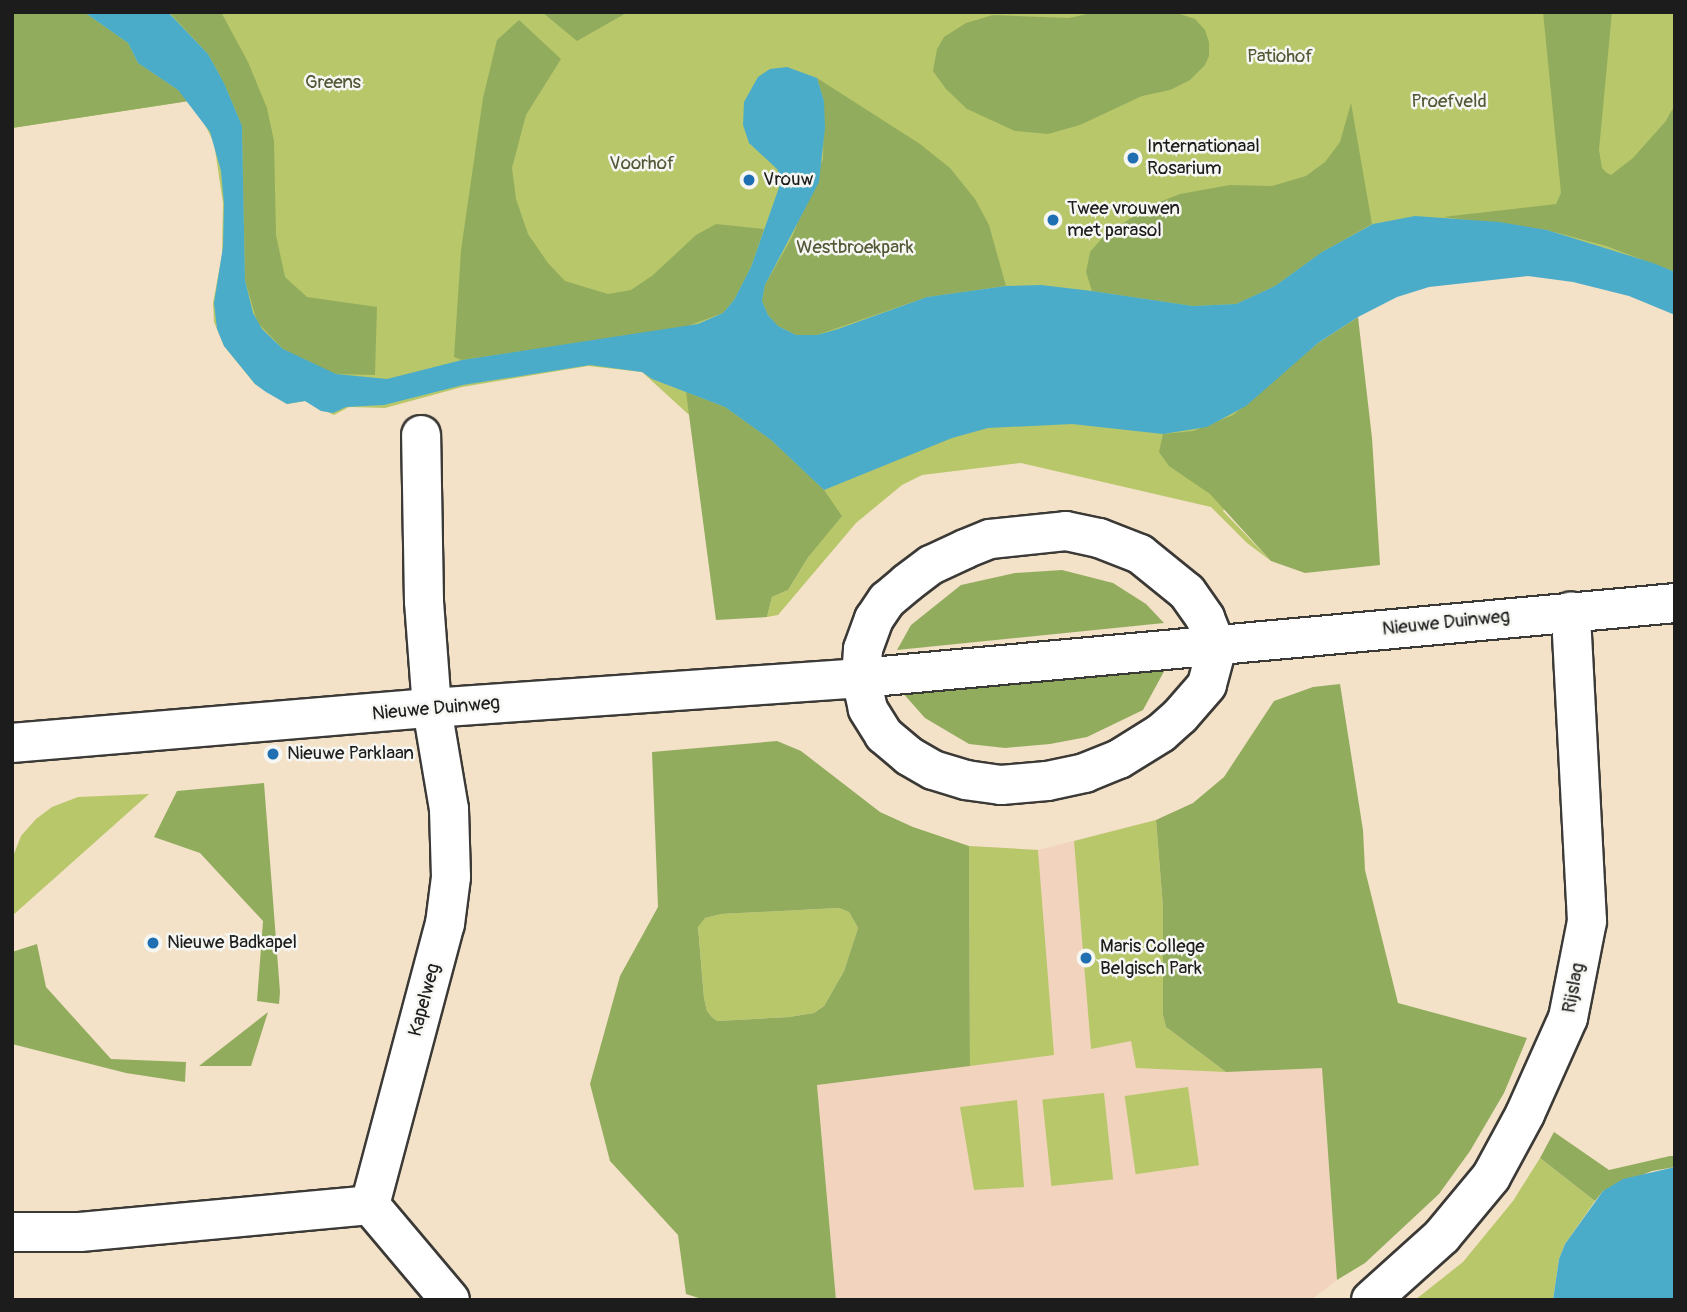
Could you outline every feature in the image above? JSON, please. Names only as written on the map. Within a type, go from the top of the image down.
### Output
[{"type":"street","name":"Kapelweg","points":[[370,1205],[445,924],[451,877],[449,809],[432,708],[424,601],[421,435]]},
{"type":"street","points":[[1066,531],[1099,538],[1140,554],[1187,592],[1205,618],[1217,647],[1207,685],[1161,733],[1119,759],[1084,773],[1002,785],[966,780],[933,770],[909,756],[884,735],[868,709],[861,678],[863,649],[874,619],[887,600],[906,583],[931,565],[990,539],[1034,532],[1066,531]]},
{"type":"street","name":"Nieuwe Duinweg","points":[[12,743],[432,708],[861,678],[1675,603]]},
{"type":"street","name":"Rijslag","points":[[1371,1300],[1442,1236],[1491,1177],[1525,1114],[1568,1018],[1587,921],[1571,611]]},
{"type":"street","points":[[12,1232],[80,1232],[370,1205],[450,1300]]},
{"type":"shaded area","name":"Maris College Belgisch Park","points":[[1173,812],[1322,1068],[1337,1280],[1311,1300],[836,1300],[817,1085],[970,1066],[969,846],[1038,850],[1156,820]]},
{"type":"green space","name":"Westbroekpark","points":[[12,12],[1675,12],[1675,299],[1510,249],[1338,299],[1223,511],[1271,561],[1247,543],[1211,507],[1021,463],[922,475],[902,485],[856,523],[778,615],[767,617],[772,597],[788,590],[809,556],[813,528],[642,372],[588,366],[462,387],[385,408],[349,407],[334,415],[305,401],[287,404],[255,384],[224,346],[214,322],[213,303],[222,255],[223,203],[214,143],[201,117],[189,101],[12,128]]},
{"type":"green space","points":[[12,12],[84,12],[128,43],[138,63],[178,90],[189,101],[12,128]]},
{"type":"green space","points":[[169,12],[221,12],[248,62],[267,108],[274,141],[276,235],[285,277],[307,297],[377,307],[375,375],[336,374],[312,365],[283,349],[257,322],[245,280],[242,126],[208,54]]},
{"type":"green space","points":[[542,12],[628,12],[577,41]]},
{"type":"green space","points":[[1096,12],[1174,12],[1195,19],[1205,30],[1209,42],[1209,56],[1205,65],[1190,80],[1170,90],[1142,96],[1080,125],[1048,134],[1015,131],[967,109],[946,89],[933,71],[937,49],[944,37],[966,23],[993,15],[1069,18]]},
{"type":"green space","points":[[1543,12],[1612,12],[1599,150],[1602,168],[1607,173],[1611,175],[1633,158],[1665,122],[1675,105],[1675,272],[1606,246],[1547,230],[1443,217],[1556,204],[1561,193]]},
{"type":"green space","points":[[519,20],[561,59],[526,115],[512,168],[516,199],[528,234],[548,263],[565,281],[608,294],[631,290],[653,275],[696,235],[716,224],[764,229],[751,267],[734,300],[723,313],[685,327],[462,360],[454,357],[461,250],[483,98],[497,40]]},
{"type":"green space","points":[[817,78],[920,144],[950,168],[975,199],[989,225],[1006,286],[927,297],[817,335],[796,335],[778,326],[768,315],[762,301],[765,285],[792,237],[823,159],[824,101]]},
{"type":"green space","points":[[1351,103],[1372,224],[1322,252],[1275,286],[1236,304],[1193,306],[1092,291],[1086,272],[1090,252],[1103,237],[1147,207],[1180,194],[1230,185],[1272,186],[1306,176],[1325,162],[1340,142]]},
{"type":"green space","points":[[1358,317],[1372,438],[1380,565],[1305,573],[1271,561],[1210,494],[1169,466],[1159,452],[1163,434],[1193,431],[1233,415],[1318,343]]},
{"type":"green space","points":[[686,392],[725,407],[771,440],[824,490],[842,516],[809,556],[788,590],[772,597],[767,617],[716,620]]},
{"type":"green space","points":[[1062,570],[1113,583],[1146,604],[1164,623],[897,650],[911,625],[961,585],[1015,573]]},
{"type":"green space","points":[[1167,666],[1143,710],[1087,737],[1050,744],[1005,748],[969,744],[925,718],[901,691]]},
{"type":"green space","points":[[1340,684],[1363,830],[1365,870],[1398,1003],[1527,1038],[1504,1093],[1470,1151],[1439,1194],[1365,1263],[1337,1280],[1322,1068],[1226,1072],[1166,1027],[1163,1015],[1163,907],[1156,820],[1193,803],[1224,777],[1274,701],[1313,687]]},
{"type":"green space","points":[[777,741],[801,751],[880,812],[913,827],[969,846],[970,1066],[817,1085],[836,1300],[705,1300],[686,1294],[678,1235],[610,1161],[590,1084],[620,976],[658,907],[652,752]],"holes":[[[839,908],[849,912],[858,928],[844,971],[824,1006],[814,1013],[717,1021],[707,1011],[698,927],[705,918],[721,914]]]},
{"type":"green space","points":[[264,783],[279,1004],[257,1001],[263,921],[200,853],[154,837],[177,791]]},
{"type":"green space","points":[[149,794],[12,916],[12,859],[21,836],[36,819],[52,807],[78,797]]},
{"type":"green space","points":[[1156,820],[1163,907],[1163,1015],[1166,1027],[1226,1072],[1136,1068],[1131,1041],[1091,1049],[1074,841]]},
{"type":"green space","points":[[969,846],[1038,850],[1054,1055],[970,1066]]},
{"type":"green space","points":[[839,908],[849,912],[858,928],[844,971],[824,1006],[814,1013],[789,1017],[717,1021],[707,1011],[698,926],[705,918],[720,914]]},
{"type":"green space","points":[[37,944],[46,987],[111,1059],[186,1062],[185,1082],[126,1073],[12,1044],[12,952]]},
{"type":"green space","points":[[268,1012],[251,1066],[199,1066]]},
{"type":"green space","points":[[1188,1087],[1199,1165],[1136,1174],[1125,1096]]},
{"type":"green space","points":[[1104,1093],[1113,1180],[1051,1186],[1042,1099]]},
{"type":"green space","points":[[1017,1100],[1024,1187],[974,1190],[960,1107]]},
{"type":"green space","points":[[1554,1132],[1609,1170],[1670,1156],[1675,1156],[1675,1167],[1652,1171],[1603,1191],[1595,1201],[1540,1158]]},
{"type":"green space","points":[[1540,1158],[1595,1201],[1565,1244],[1559,1259],[1553,1300],[1415,1300],[1463,1262],[1513,1201]]},
{"type":"water","points":[[84,12],[168,12],[208,54],[242,126],[245,280],[253,313],[262,329],[283,349],[336,374],[387,379],[462,360],[698,324],[723,313],[734,300],[751,267],[782,179],[777,169],[749,143],[743,125],[744,102],[758,77],[770,69],[787,67],[817,78],[824,101],[825,128],[819,182],[765,285],[762,301],[768,315],[778,326],[796,335],[817,335],[838,329],[927,297],[1006,286],[1041,285],[1193,306],[1236,304],[1275,286],[1322,252],[1373,224],[1415,216],[1499,222],[1547,230],[1653,263],[1675,272],[1675,315],[1629,296],[1573,282],[1528,276],[1429,287],[1397,297],[1358,317],[1318,343],[1246,406],[1207,427],[1163,434],[1072,424],[988,428],[952,438],[824,490],[771,440],[725,407],[652,379],[642,372],[590,365],[463,385],[384,405],[346,407],[333,413],[321,411],[305,401],[287,404],[266,392],[255,384],[224,346],[217,329],[214,303],[223,247],[224,204],[221,171],[210,132],[178,90],[138,63],[128,43]]},
{"type":"water","points":[[1675,1167],[1675,1300],[1553,1300],[1559,1259],[1565,1244],[1603,1191],[1623,1179]]},
{"type":"place","name":"Internationaal Rosarium","points":[[1133,158]]},
{"type":"place","name":"Vrouw","points":[[749,180]]},
{"type":"place","name":"Twee vrouwen met parasol","points":[[1053,220]]},
{"type":"place","name":"Nieuwe Parklaan","points":[[273,754]]},
{"type":"place","name":"Nieuwe Badkapel","points":[[153,943]]},
{"type":"place","name":"Maris College Belgisch Park","points":[[1086,958]]},
{"type":"park label","name":"Patiohof","points":[[1280,57]]},
{"type":"park label","name":"Greens","points":[[333,83]]},
{"type":"park label","name":"Proefveld","points":[[1449,102]]},
{"type":"park label","name":"Voorhof","points":[[642,164]]}]
